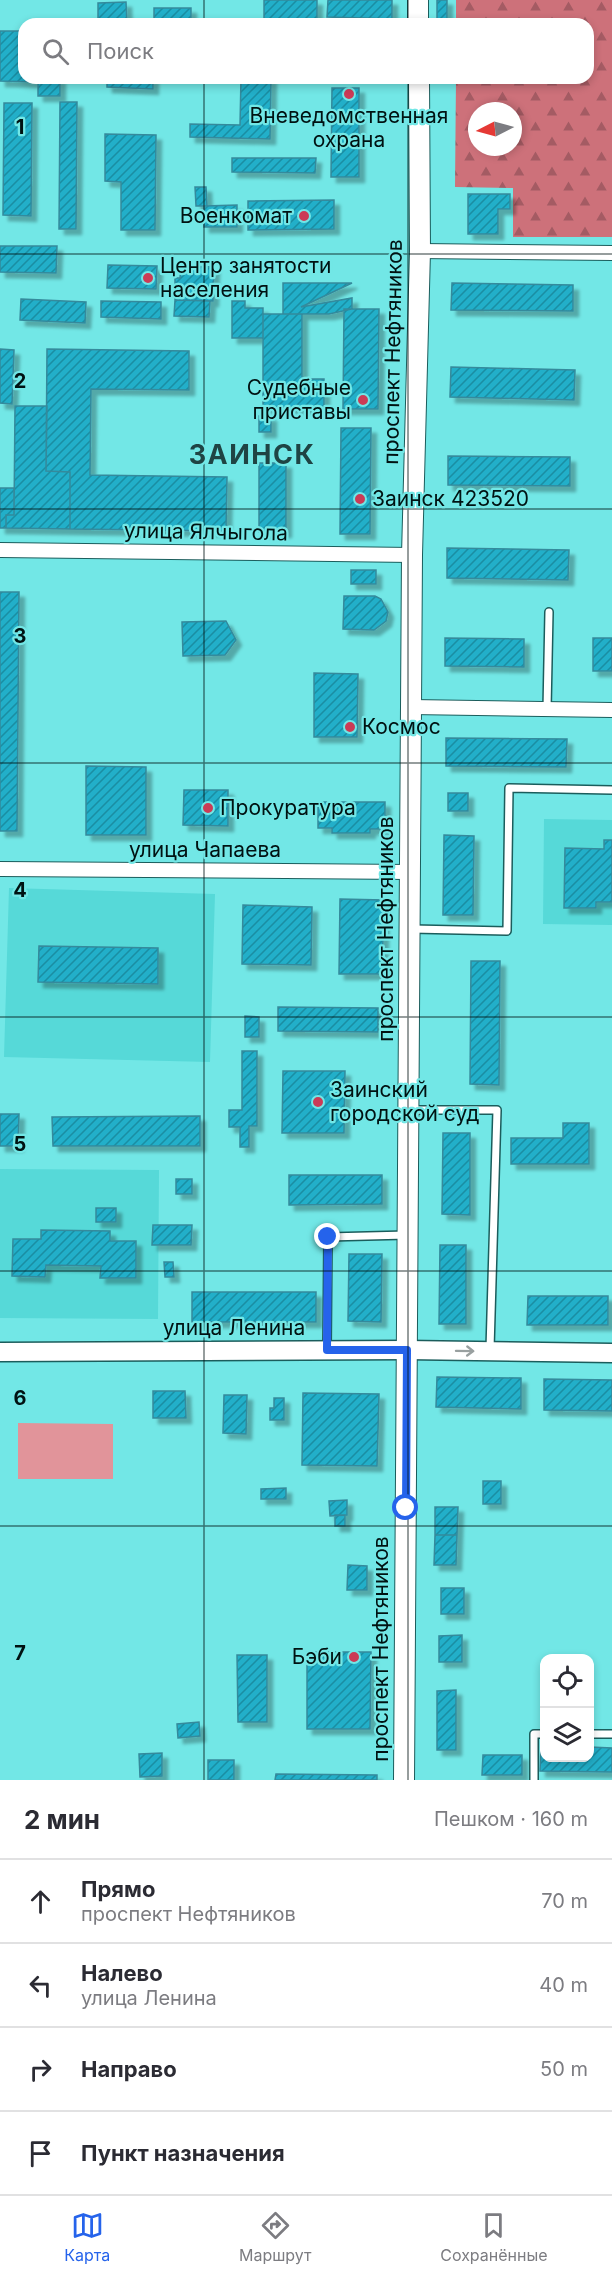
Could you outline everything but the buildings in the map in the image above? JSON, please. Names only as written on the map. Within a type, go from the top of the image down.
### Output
[{"type":"main road","points":[[418,0],[418,18]]},
{"type":"main road","name":"проспект Нефтяников","points":[[404,1780],[412,555],[420,251],[419,84]]},
{"type":"street","points":[[420,251],[612,253]]},
{"type":"street","name":"улица Ялчыгола","points":[[0,550],[412,555]]},
{"type":"street","points":[[411,707],[612,710]]},
{"type":"street","name":"улица Чапаева","points":[[0,869],[410,873]]},
{"type":"street","name":"улица Ленина","points":[[0,1352],[407,1350],[612,1353]]},
{"type":"lane","points":[[547,709],[549,612]]},
{"type":"lane","points":[[410,929],[507,931],[509,788],[612,790]]},
{"type":"lane","points":[[408,1110],[497,1110],[490,1351]]},
{"type":"lane","points":[[327,1350],[328,1237],[408,1235]]},
{"type":"lane","points":[[534,1780],[534,1734],[540,1734]]},
{"type":"lane","points":[[594,1734],[612,1734]]},
{"type":"shaded area","points":[[544,819],[612,820],[612,925],[543,924]]},
{"type":"shaded area","points":[[9,888],[215,894],[210,1062],[4,1057]]},
{"type":"shaded area","points":[[0,1169],[159,1170],[158,1319],[0,1318]]},
{"type":"shaded area","points":[[18,1423],[113,1424],[113,1479],[18,1479]]},
{"type":"green space","points":[[456,0],[612,0],[612,237],[513,237],[513,188],[455,187],[456,84],[594,84],[594,18],[456,18]]},
{"type":"place","name":"Вневедомственная охрана","points":[[349,94]]},
{"type":"place","name":"Военкомат","points":[[304,216]]},
{"type":"place","name":"Центр занятости населения","points":[[148,278]]},
{"type":"place","name":"Судебные приставы","points":[[363,400]]},
{"type":"place","name":"Заинск 423520","points":[[360,499]]},
{"type":"place","name":"Космос","points":[[350,727]]},
{"type":"place","name":"Прокуратура","points":[[208,808]]},
{"type":"place","name":"Заинский городской суд","points":[[318,1102]]},
{"type":"place","name":"Бэби","points":[[354,1657]]},
{"type":"district","name":"ЗАИНСК","points":[[252,455]]},
{"type":"route","points":[[328,1237],[327,1350],[407,1350],[406,1508]]}]
